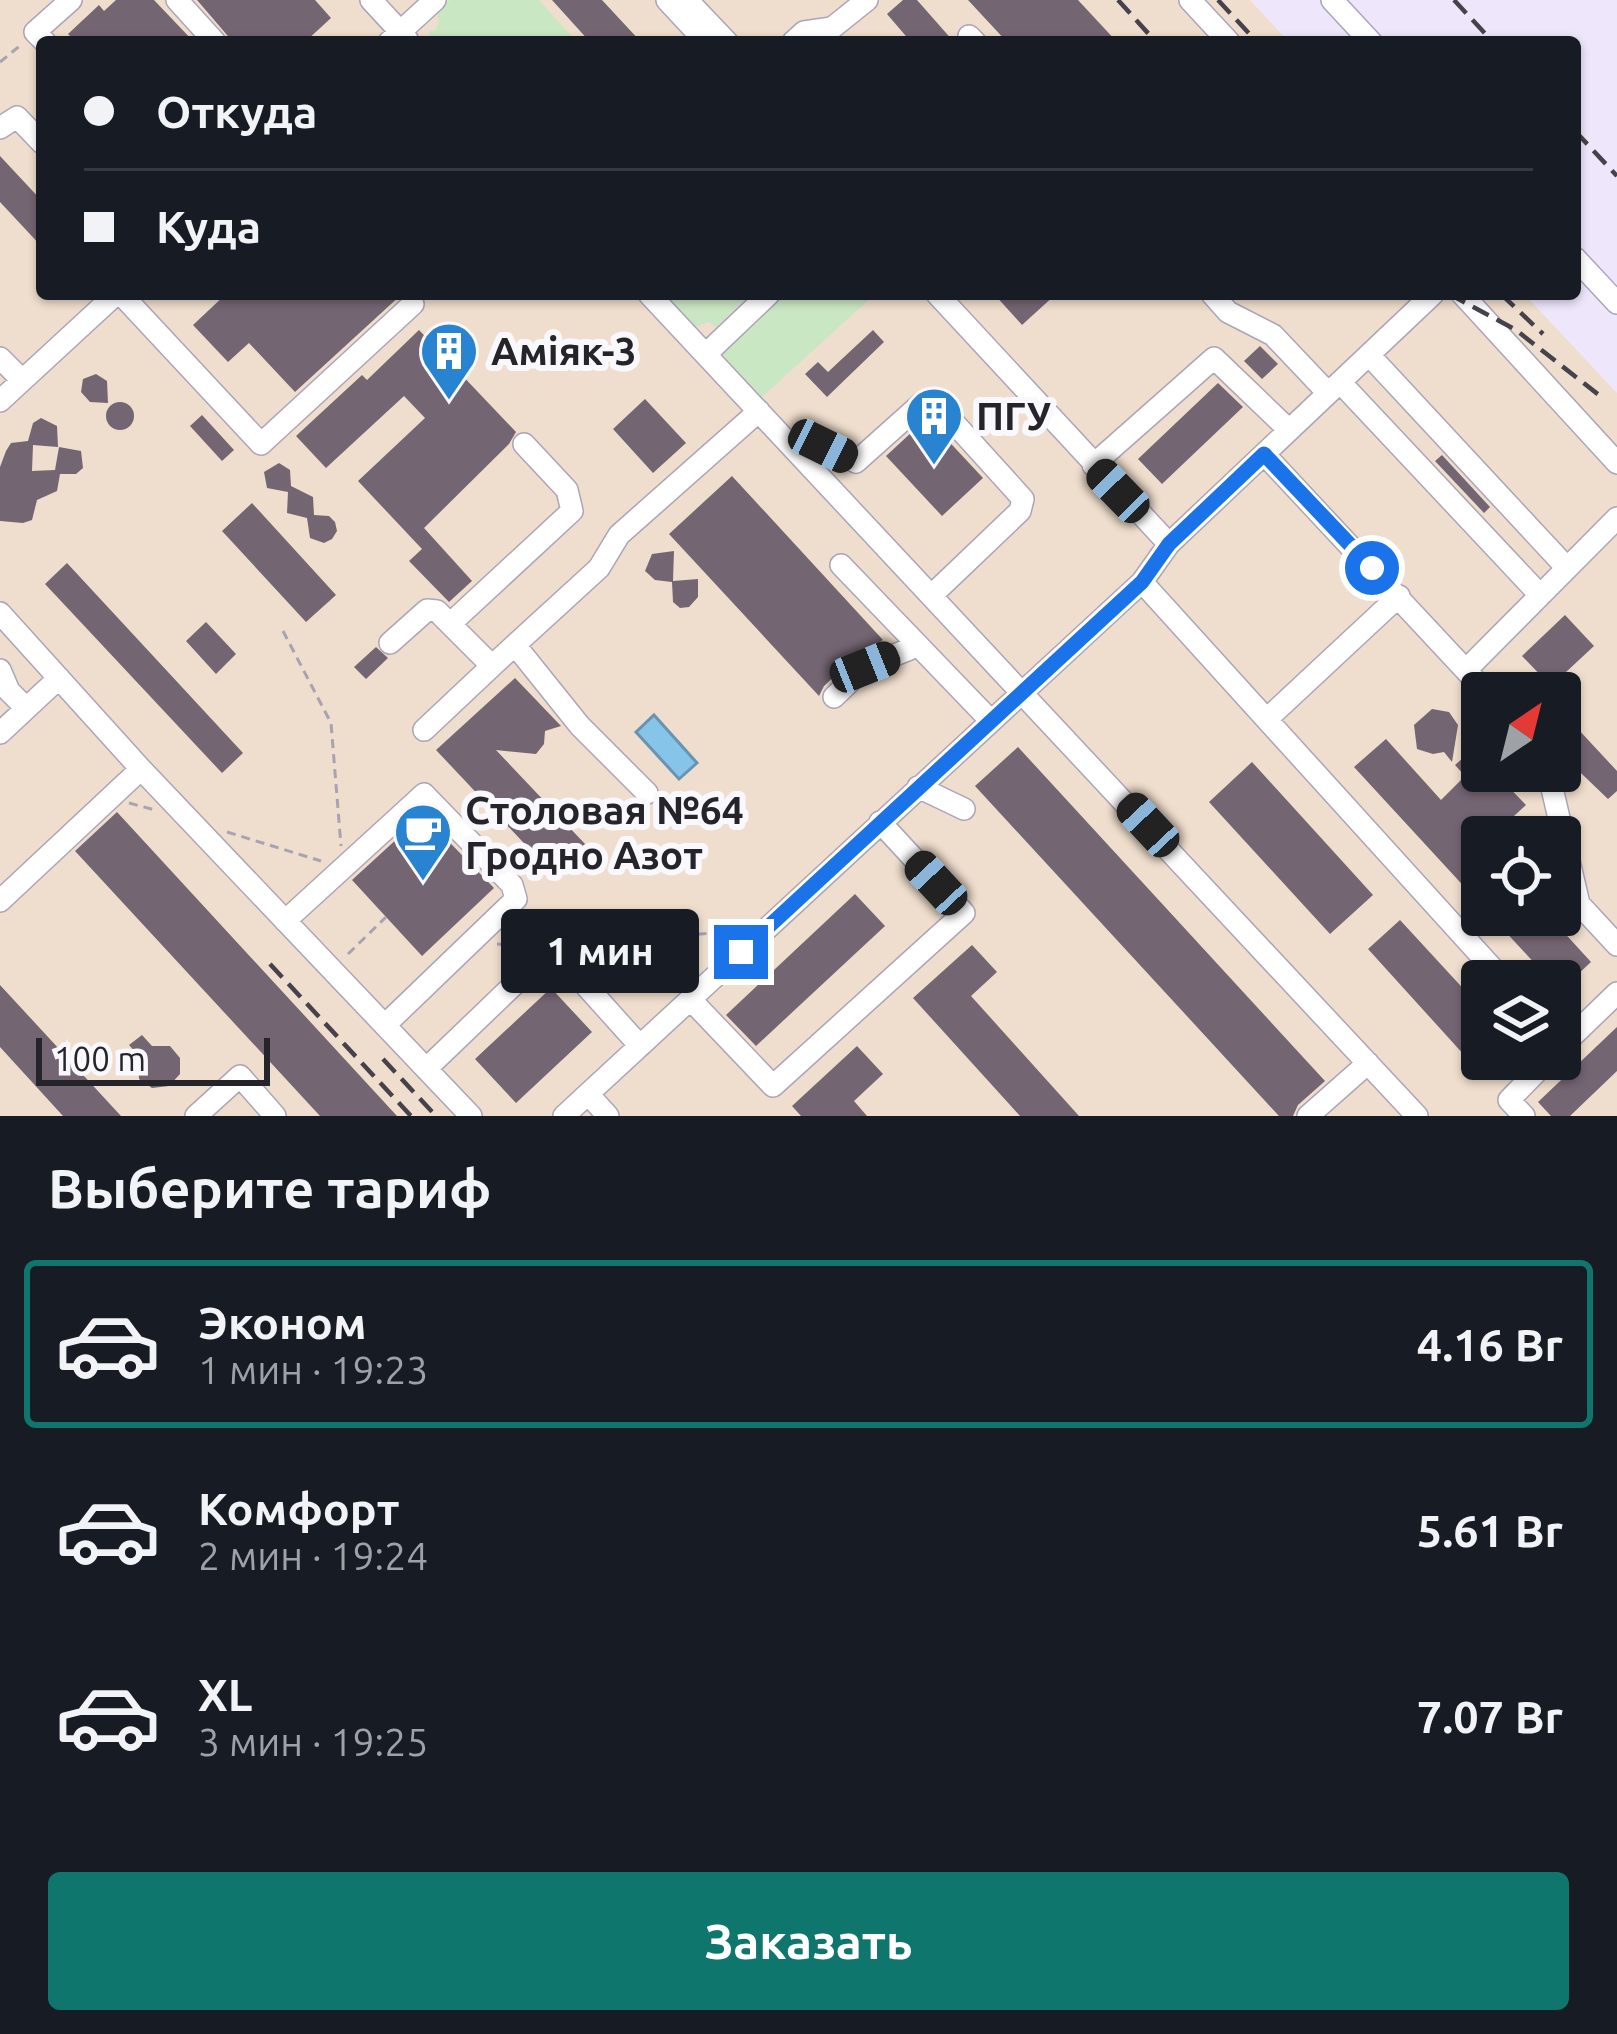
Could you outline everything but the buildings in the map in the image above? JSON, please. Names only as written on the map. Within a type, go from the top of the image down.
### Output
[{"type":"lane","points":[[41,36],[71,0]]},
{"type":"lane","points":[[177,0],[210,36]]},
{"type":"lane","points":[[371,0],[398,36]]},
{"type":"lane","points":[[403,36],[435,0]]},
{"type":"lane","points":[[668,0],[701,36]]},
{"type":"lane","points":[[687,0],[721,36]]},
{"type":"lane","points":[[800,36],[832,28],[867,0]]},
{"type":"lane","points":[[1190,0],[1223,36]]},
{"type":"lane","points":[[1332,0],[1365,36]]},
{"type":"lane","points":[[0,128],[17,116],[36,137]]},
{"type":"lane","points":[[1581,264],[1617,303]]},
{"type":"lane","points":[[0,401],[111,300]]},
{"type":"lane","points":[[124,300],[261,444],[412,304]]},
{"type":"lane","points":[[655,300],[1418,1116]]},
{"type":"lane","points":[[706,354],[764,300]]},
{"type":"lane","points":[[942,300],[1169,544]]},
{"type":"lane","points":[[1217,300],[1228,312],[1273,335],[1334,387],[1540,595]]},
{"type":"lane","points":[[564,1116],[1142,582],[1169,544],[1427,300]]},
{"type":"lane","points":[[1467,300],[1617,464]]},
{"type":"lane","points":[[1369,355],[1567,568]]},
{"type":"lane","points":[[0,358],[22,380]]},
{"type":"lane","points":[[1093,465],[1214,358],[1289,430]]},
{"type":"lane","points":[[805,460],[823,446],[856,462],[922,403],[937,404],[1023,499],[1020,512],[932,595]]},
{"type":"lane","points":[[424,730],[599,568],[619,535],[759,411]]},
{"type":"lane","points":[[450,624],[572,511],[567,490],[524,445]]},
{"type":"lane","points":[[1264,454],[1471,672]]},
{"type":"lane","points":[[1468,668],[1567,568],[1613,530]]},
{"type":"lane","points":[[842,565],[989,719]]},
{"type":"lane","points":[[1142,582],[1485,960]]},
{"type":"lane","points":[[1267,719],[1399,596]]},
{"type":"lane","points":[[390,643],[427,610],[437,610],[492,666]]},
{"type":"lane","points":[[0,613],[141,769],[471,1116]]},
{"type":"lane","points":[[514,645],[580,726],[647,794]]},
{"type":"lane","points":[[834,697],[865,667],[917,646]]},
{"type":"lane","points":[[0,670],[9,691],[26,708]]},
{"type":"lane","points":[[0,733],[59,678]]},
{"type":"lane","points":[[0,901],[141,769]]},
{"type":"lane","points":[[918,787],[964,808]]},
{"type":"lane","points":[[1553,792],[1579,904],[1617,945]]},
{"type":"lane","points":[[286,921],[424,794],[512,885],[516,898],[385,1025]]},
{"type":"lane","points":[[691,1000],[772,1086],[964,913],[880,822]]},
{"type":"lane","points":[[426,1069],[552,948],[640,1046]]},
{"type":"lane","points":[[1581,1027],[1617,993]]},
{"type":"lane","points":[[1308,1116],[1368,1063]]},
{"type":"lane","points":[[196,1116],[240,1076],[275,1116]]},
{"type":"lane","points":[[1524,1116],[1509,1100],[1528,1080]]},
{"type":"lane","points":[[588,1094],[608,1116]]},
{"type":"path","points":[[0,62],[36,40]]},
{"type":"path","points":[[236,835],[343,868],[331,723],[284,632]]},
{"type":"path","points":[[347,954],[386,917]]},
{"type":"path","points":[[552,948],[766,928]]},
{"type":"shaded area","points":[[0,0],[1250,0],[1283,36],[36,36],[36,300],[1530,300],[1617,393],[1617,1116],[0,1116]]},
{"type":"green space","points":[[450,0],[539,0],[572,36],[429,36],[439,22],[437,11]]},
{"type":"green space","points":[[671,300],[745,300],[716,327],[709,322],[696,327]]},
{"type":"green space","points":[[774,300],[868,300],[761,398],[723,355],[729,342]]},
{"type":"water","points":[[654,715],[697,763],[679,779],[636,732]]},
{"type":"railway","points":[[1118,0],[1151,36]]},
{"type":"railway","points":[[1218,0],[1251,36]]},
{"type":"railway","points":[[1454,0],[1487,36]]},
{"type":"railway","points":[[1581,137],[1617,176]]},
{"type":"railway","points":[[1460,300],[1516,330],[1604,399]]},
{"type":"railway","points":[[1507,300],[1543,334]]},
{"type":"railway","points":[[270,964],[411,1116]]},
{"type":"railway","points":[[383,1059],[436,1116]]},
{"type":"place","name":"Аміяк-3","points":[[449,402]]},
{"type":"place","name":"ПГУ","points":[[934,467]]},
{"type":"place","name":"Столовая №64 Гродно Азот","points":[[423,883]]},
{"type":"route","points":[[741,952],[1142,582],[1169,544],[1264,454],[1372,568]]}]
